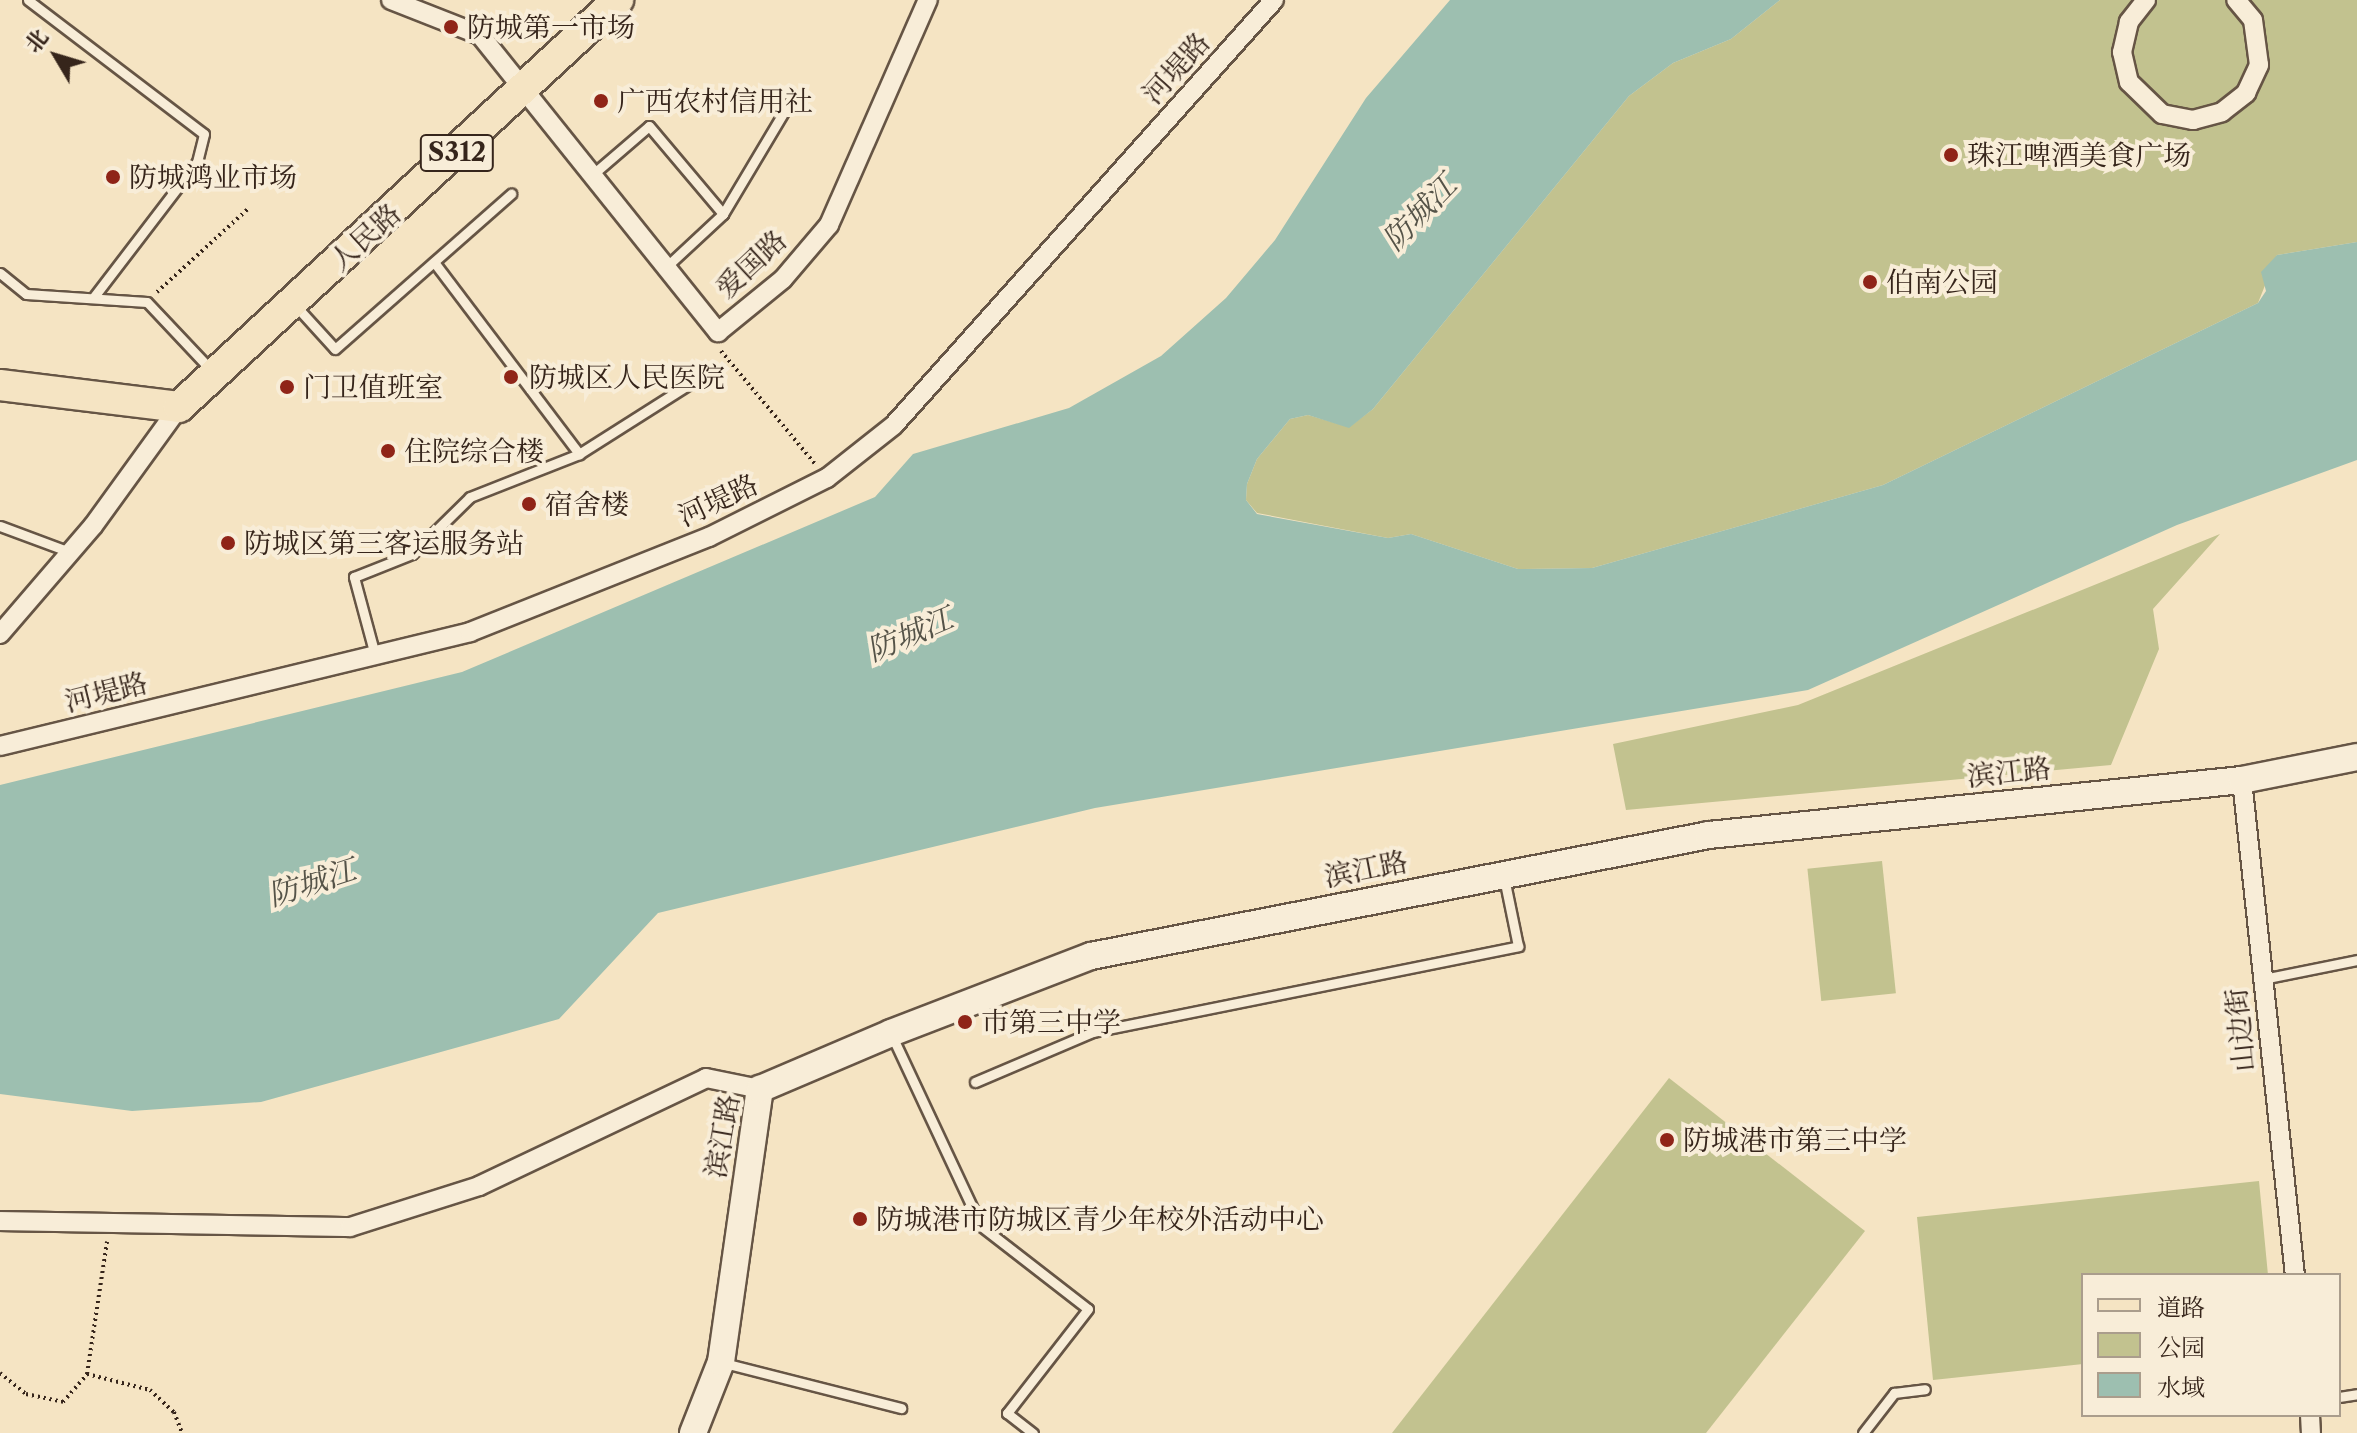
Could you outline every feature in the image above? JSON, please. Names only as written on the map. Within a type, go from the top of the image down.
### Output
[{"type":"main road","name":"人民路","points":[[179,407],[526,91],[618,0]]},
{"type":"main road","points":[[0,385],[179,407]]},
{"type":"street","name":"爱国路","points":[[391,0],[480,35],[718,332],[783,279],[829,225],[928,0]]},
{"type":"street","name":"河堤路","points":[[0,746],[470,632],[709,537],[827,478],[894,425],[1274,0]]},
{"type":"street","points":[[2146,0],[2129,22],[2122,52],[2129,82],[2162,114],[2193,120],[2222,112],[2246,93],[2259,65],[2253,20],[2236,0]]},
{"type":"street","name":"人民路","points":[[0,634],[70,552],[179,407]]},
{"type":"street","name":"滨江路","points":[[693,1433],[721,1362],[760,1089],[891,1033],[1091,956],[1709,835],[2242,780],[2357,757]]},
{"type":"street","name":"山边街","points":[[2242,780],[2295,1273]]},
{"type":"street","points":[[0,1221],[350,1227],[479,1186],[706,1078],[760,1089]]},
{"type":"lane","points":[[28,0],[204,134],[197,162],[93,298]]},
{"type":"lane","points":[[666,267],[723,214],[791,100]]},
{"type":"lane","points":[[592,175],[649,126],[723,214]]},
{"type":"lane","points":[[293,303],[335,349],[511,194]]},
{"type":"lane","points":[[434,262],[579,454]]},
{"type":"lane","points":[[0,273],[26,294],[147,302],[214,374]]},
{"type":"lane","points":[[375,655],[354,577],[412,554],[470,497],[579,454],[702,376]]},
{"type":"lane","points":[[0,526],[70,552]]},
{"type":"lane","points":[[975,1082],[1107,1029],[1518,946],[1503,875]]},
{"type":"lane","points":[[2263,979],[2357,960]]},
{"type":"lane","points":[[891,1033],[981,1226],[1088,1309],[1007,1413],[1033,1433]]},
{"type":"lane","points":[[721,1362],[901,1408]]},
{"type":"lane","points":[[1863,1433],[1894,1393],[1925,1389]]},
{"type":"path","points":[[147,302],[248,209]]},
{"type":"path","points":[[718,332],[714,342],[827,478]]},
{"type":"path","points":[[0,1373],[26,1394],[63,1402],[87,1374],[110,1223]]},
{"type":"path","points":[[87,1374],[150,1390],[174,1412],[182,1433]]},
{"type":"green space","name":"伯南公园","points":[[1780,0],[2357,0],[2357,242],[2277,255],[2258,303],[1883,485],[1592,568],[1518,569],[1411,534],[1388,538],[1257,513],[1246,500],[1247,484],[1257,459],[1290,419],[1308,415],[1349,427],[1373,409],[1629,96],[1673,63],[1731,39]]},
{"type":"green space","points":[[2220,534],[2153,609],[2159,649],[2111,765],[1626,810],[1613,744],[1798,705]]},
{"type":"green space","points":[[1882,861],[1896,993],[1821,1001],[1807,869]]},
{"type":"green space","points":[[1669,1078],[1865,1231],[1706,1433],[1392,1433]]},
{"type":"green space","points":[[2259,1181],[2268,1273],[2081,1273],[2081,1364],[1933,1380],[1917,1217]]},
{"type":"water","name":"防城江","points":[[1450,0],[1780,0],[1731,39],[1673,63],[1629,96],[1373,409],[1349,428],[1308,415],[1290,419],[1257,459],[1247,484],[1246,500],[1257,514],[1388,538],[1411,534],[1518,569],[1592,568],[1883,485],[2258,303],[2266,291],[2261,272],[2277,255],[2357,242],[2357,460],[2177,525],[1808,690],[1095,808],[658,913],[559,1019],[261,1102],[132,1111],[0,1094],[0,785],[462,672],[875,497],[913,454],[1069,408],[1161,356],[1226,298],[1275,240],[1366,98]]},
{"type":"place","name":"防城第一市场","points":[[451,27]]},
{"type":"place","name":"广西农村信用社","points":[[601,101]]},
{"type":"place","name":"珠江啤酒美食广场","points":[[1951,155]]},
{"type":"place","name":"防城鸿业市场","points":[[113,177]]},
{"type":"place","name":"伯南公园","points":[[1870,282]]},
{"type":"place","name":"防城区人民医院","points":[[511,377]]},
{"type":"place","name":"门卫值班室","points":[[287,387]]},
{"type":"place","name":"住院综合楼","points":[[388,451]]},
{"type":"place","name":"宿舍楼","points":[[529,504]]},
{"type":"place","name":"防城区第三客运服务站","points":[[228,543]]},
{"type":"place","name":"巿第三中学","points":[[965,1022]]},
{"type":"place","name":"防城港市第三中学","points":[[1667,1140]]},
{"type":"place","name":"防城港市防城区青少年校外活动中心","points":[[860,1219]]}]
